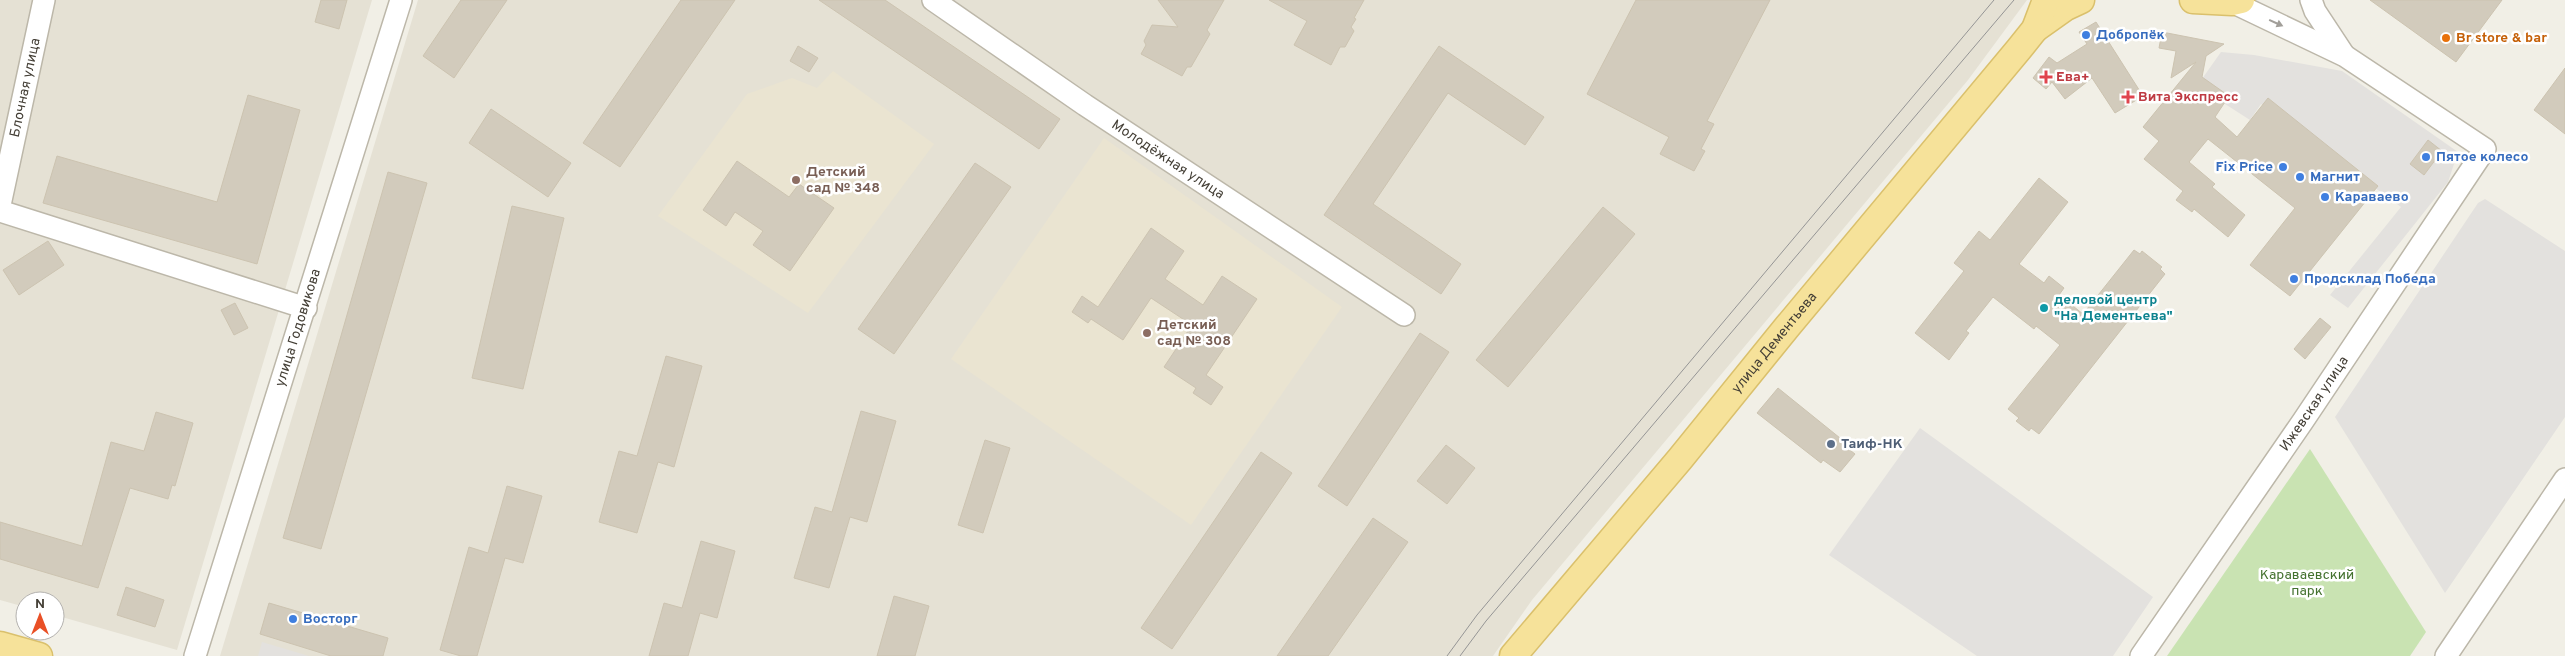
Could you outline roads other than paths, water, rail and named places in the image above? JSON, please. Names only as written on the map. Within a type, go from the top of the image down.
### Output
[{"type":"main road","name":"улица Дементьева","points":[[2035,29],[2046,0]]},
{"type":"main road","name":"улица Дементьева","points":[[1513,656],[1680,459],[1792,320],[2035,29],[2066,7],[2081,0]]},
{"type":"main road","points":[[2193,0],[2236,1]]},
{"type":"main road","points":[[0,645],[39,656]]},
{"type":"street","name":"Блочная улица","points":[[0,205],[44,0]]},
{"type":"street","name":"улица Годовикова","points":[[195,656],[306,308],[401,0]]},
{"type":"street","name":"Молодёжная улица","points":[[933,0],[1085,105],[1404,315]]},
{"type":"street","points":[[2310,0],[2344,56]]},
{"type":"street","points":[[2236,1],[2344,56]]},
{"type":"street","name":"Ижевская улица","points":[[2141,656],[2303,421],[2485,149],[2344,56]]},
{"type":"street","points":[[0,212],[306,308]]},
{"type":"street","points":[[2446,656],[2565,479]]},
{"type":"tram line","points":[[1447,656],[1477,615],[1994,0]]},
{"type":"tram line","points":[[1460,656],[1486,621],[2014,0]]},
{"type":"place","name":"Добропёк","points":[[2086,35]]},
{"type":"place","name":"Br store & bar","points":[[2446,38]]},
{"type":"place","name":"Ева+","points":[[2046,77]]},
{"type":"place","name":"Вита Экспресс","points":[[2128,97]]},
{"type":"place","name":"Пятое колесо","points":[[2426,157]]},
{"type":"place","name":"Fix Price","points":[[2283,167]]},
{"type":"place","name":"Магнит","points":[[2300,177]]},
{"type":"place","name":"Детский сад № 348","points":[[796,180]]},
{"type":"place","name":"Караваево","points":[[2325,197]]},
{"type":"place","name":"Продсклад Победа","points":[[2294,279]]},
{"type":"place","name":"деловой центр \"На Дементьева\"","points":[[2044,308]]},
{"type":"place","name":"Детский сад № 308","points":[[1147,333]]},
{"type":"place","name":"Таиф-НК","points":[[1831,444]]},
{"type":"place","name":"Восторг","points":[[293,619]]},
{"type":"park label","name":"Караваевский парк","points":[[2307,584]]}]
